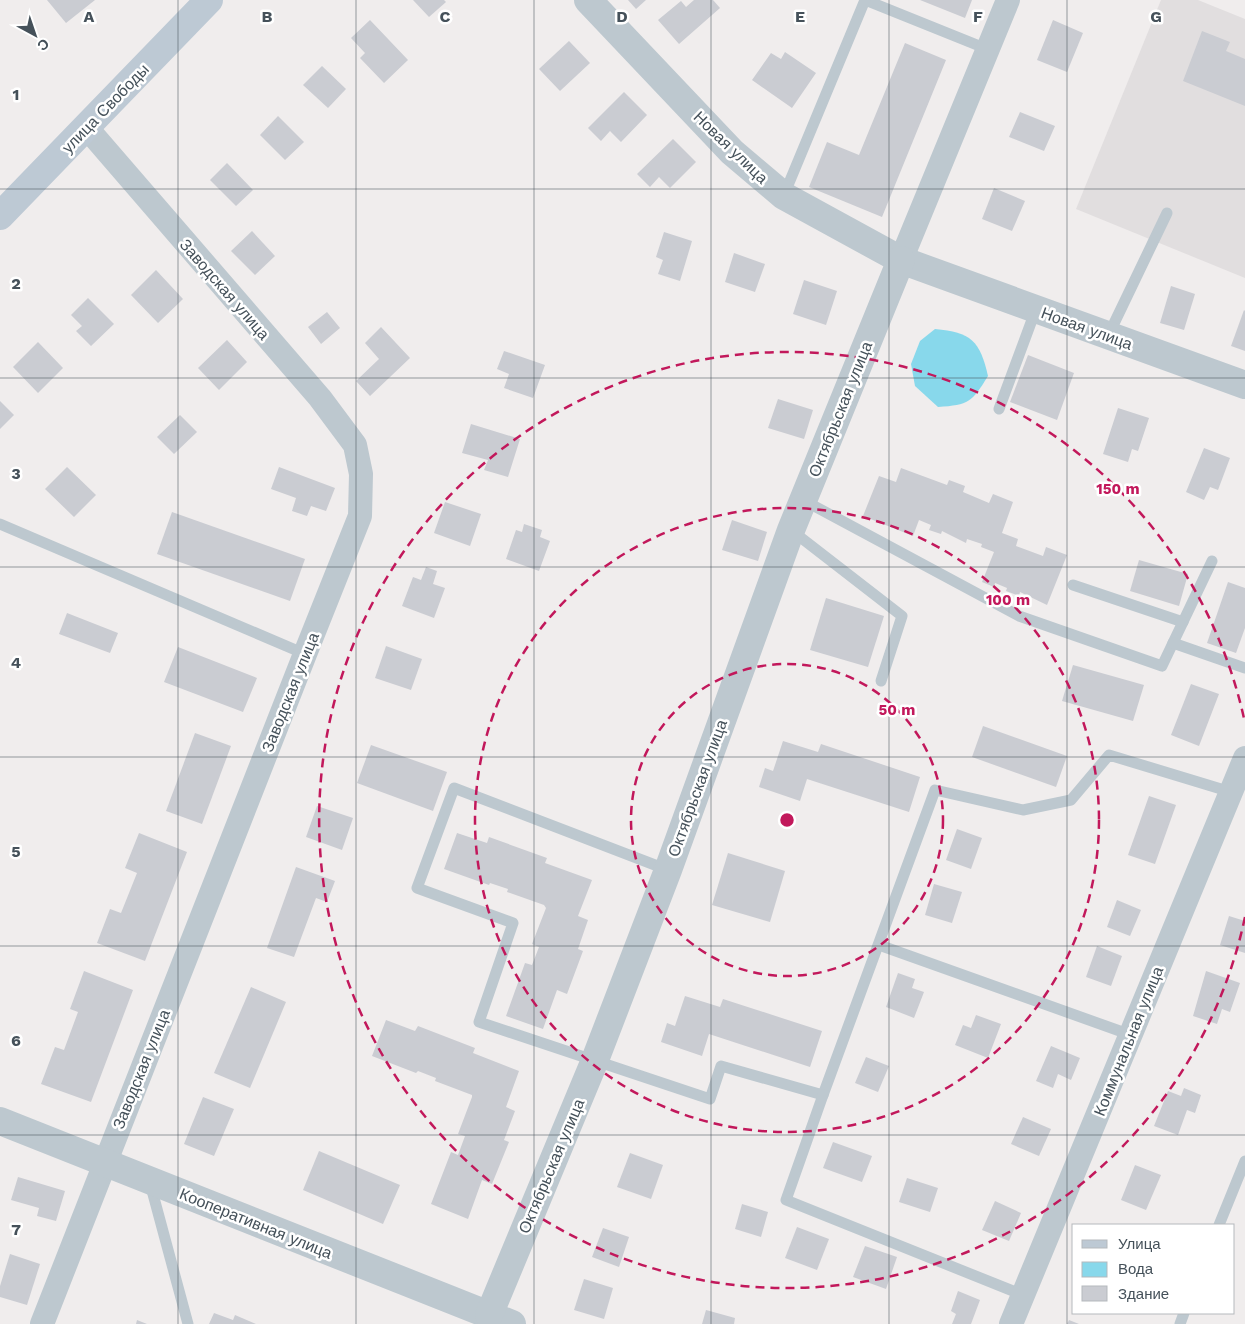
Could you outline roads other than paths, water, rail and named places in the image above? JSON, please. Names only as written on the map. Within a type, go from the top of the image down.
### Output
[{"type":"main road","name":"улица Свободы","points":[[0,216],[209,0]]},
{"type":"street","name":"Новая улица","points":[[588,0],[732,152],[784,196],[901,260],[1245,385]]},
{"type":"street","points":[[901,260],[1008,0]]},
{"type":"street","name":"Заводская улица","points":[[42,1324],[360,516],[361,474],[355,445],[320,398],[86,127]]},
{"type":"street","name":"Октябрьская улица","points":[[501,1319],[595,1060],[668,870],[791,530],[901,260]]},
{"type":"street","name":"Коммунальная улица","points":[[1011,1324],[1131,1034],[1238,795],[1245,758]]},
{"type":"street","name":"Кооперативная улица","points":[[0,1121],[150,1181],[454,1314],[501,1319]]},
{"type":"lane","points":[[784,196],[865,0],[987,49]]},
{"type":"lane","points":[[1108,336],[1168,214]]},
{"type":"lane","points":[[999,409],[1036,309]]},
{"type":"lane","points":[[803,500],[1019,616],[1162,666],[1212,561]]},
{"type":"lane","points":[[0,524],[305,654]]},
{"type":"lane","points":[[791,530],[902,616],[881,681]]},
{"type":"lane","points":[[1073,585],[1183,622]]},
{"type":"lane","points":[[1172,643],[1245,668]]},
{"type":"lane","points":[[1023,1295],[786,1200],[935,790],[1023,810],[1071,800],[1109,755],[1238,795]]},
{"type":"lane","points":[[668,870],[454,788],[417,888],[514,923],[479,1022],[710,1099],[721,1066],[823,1095]]},
{"type":"lane","points":[[879,945],[1131,1034]]},
{"type":"lane","points":[[1219,1224],[1245,1161]]},
{"type":"lane","points":[[150,1181],[188,1324]]},
{"type":"water","points":[[935,329],[947,330],[965,336],[972,341],[981,354],[988,376],[978,392],[969,401],[957,405],[938,407],[915,386],[911,364],[920,341]]}]
